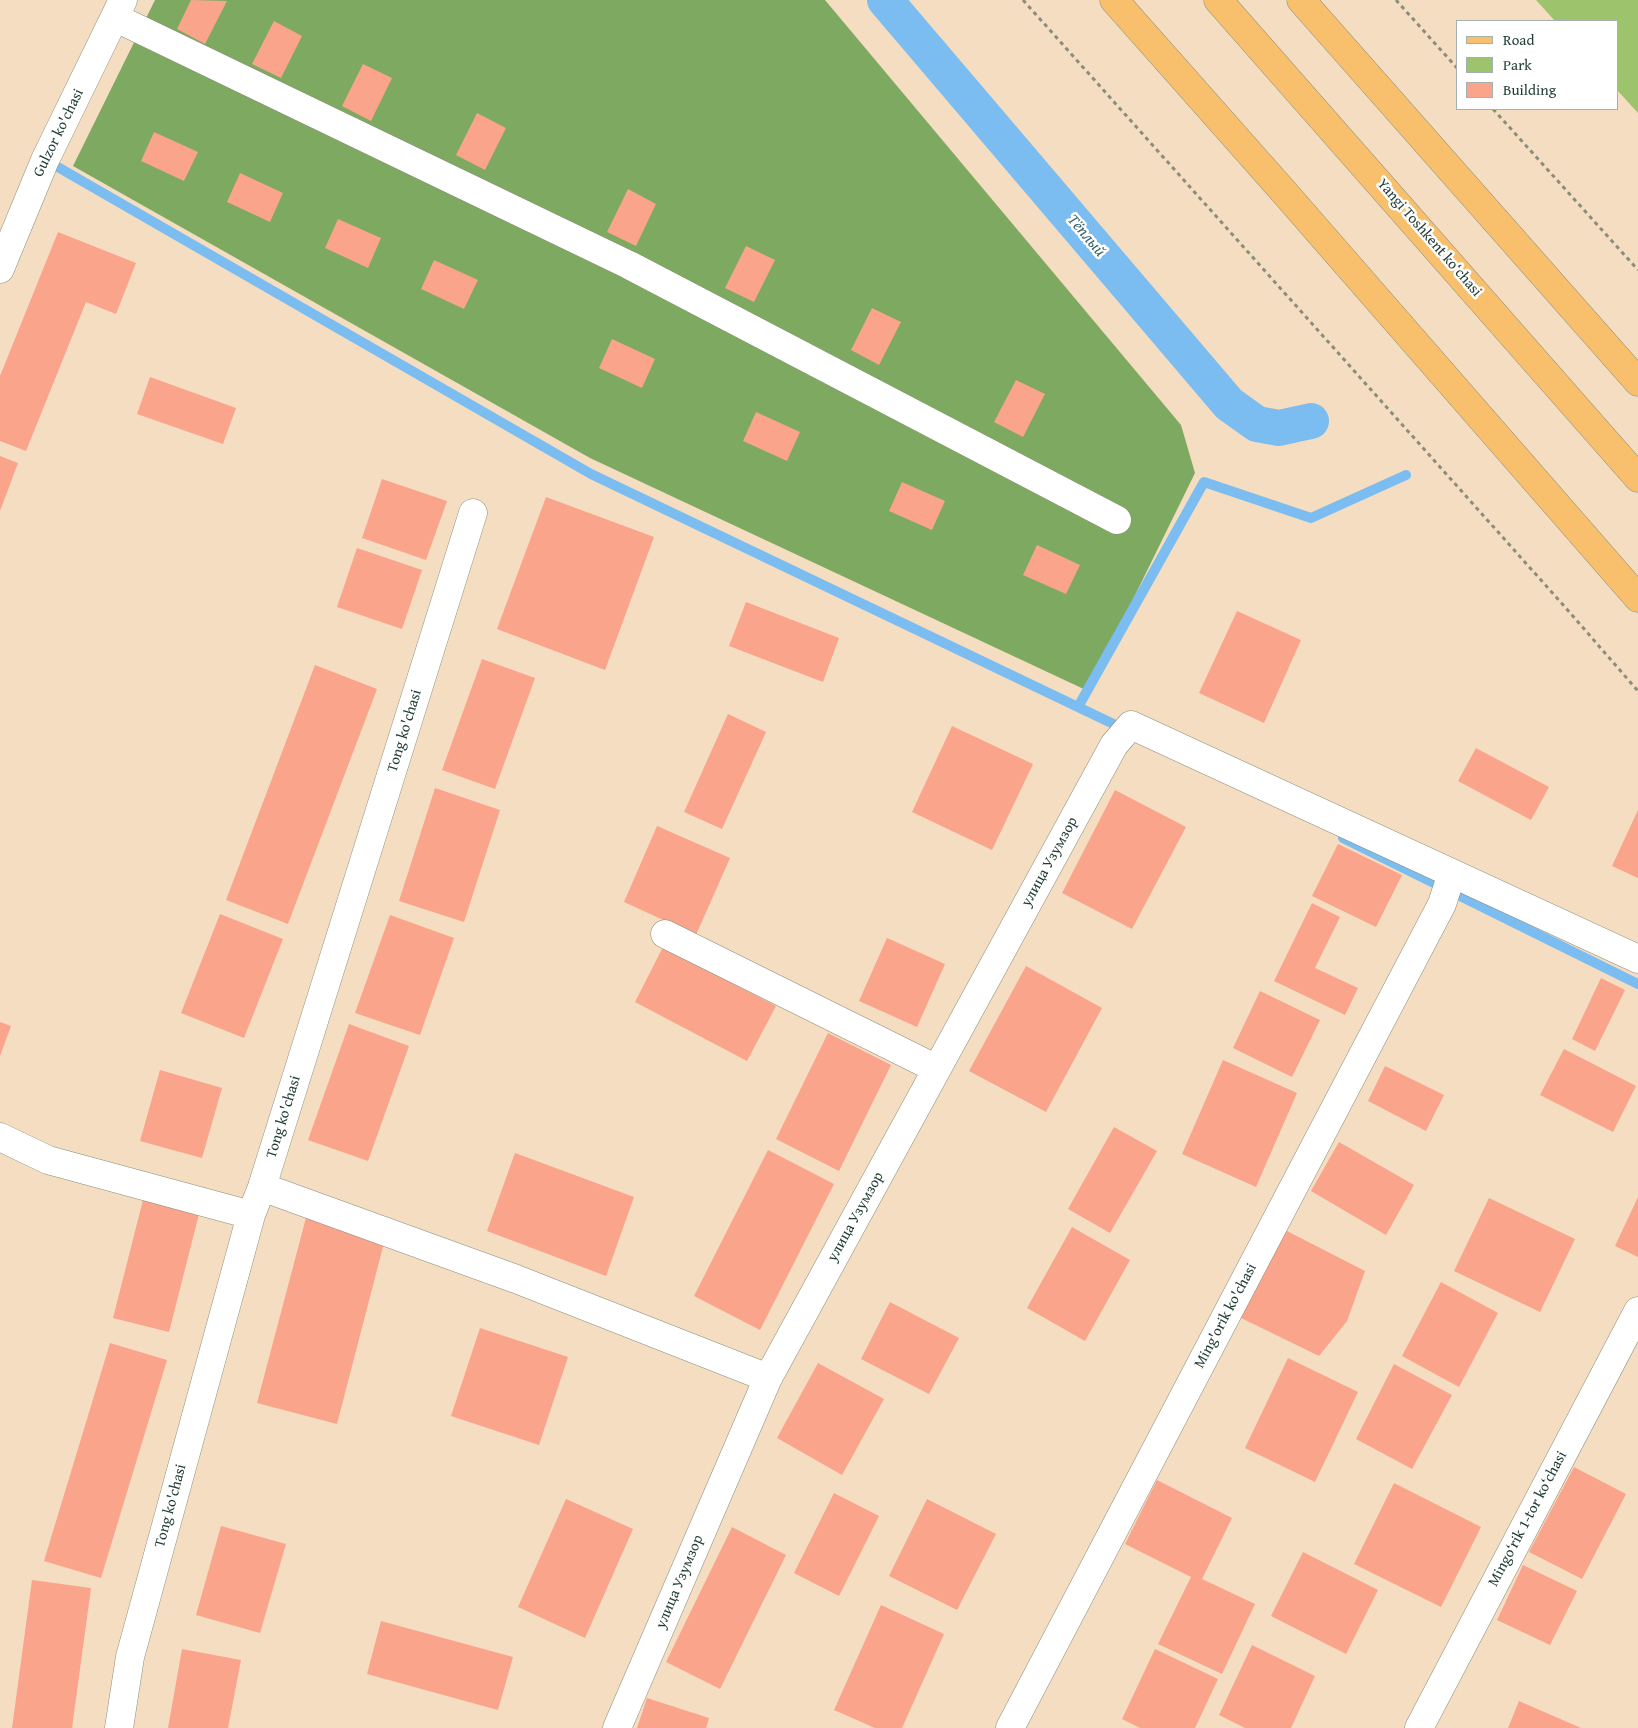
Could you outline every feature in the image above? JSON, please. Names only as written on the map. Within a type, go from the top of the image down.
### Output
[{"type":"main road","points":[[1114,0],[1638,598]]},
{"type":"main road","name":"Yangi Toshkent ko‘chasi","points":[[1218,0],[1638,478]]},
{"type":"main road","points":[[1301,0],[1638,382]]},
{"type":"street","name":"Gulzor ko'chasi","points":[[0,269],[45,160],[120,9]]},
{"type":"street","points":[[120,9],[629,266],[1117,520]]},
{"type":"street","name":"Tong ko'chasi","points":[[119,1728],[130,1657],[251,1215],[262,1187],[473,513]]},
{"type":"street","name":"улица Узумзор","points":[[617,1728],[768,1378],[1122,735],[1452,873]]},
{"type":"street","points":[[1452,873],[1638,959]]},
{"type":"street","name":"Ming'orik ko'chasi","points":[[1010,1728],[1442,904],[1452,873]]},
{"type":"street","points":[[665,934],[937,1069]]},
{"type":"street","points":[[0,1137],[48,1160],[251,1215]]},
{"type":"street","points":[[262,1187],[516,1279],[768,1378]]},
{"type":"street","name":"Mingo‘rik 1-tor ko‘chasi","points":[[1419,1728],[1638,1311]]},
{"type":"path","points":[[1023,0],[1552,592],[1638,691]]},
{"type":"path","points":[[1396,0],[1456,67]]},
{"type":"path","points":[[1494,110],[1638,270]]},
{"type":"green space","points":[[155,0],[825,0],[1181,425],[1195,473],[1088,691],[590,458],[73,166]]},
{"type":"green space","points":[[1536,0],[1638,0],[1638,113],[1618,91],[1618,20],[1554,20]]},
{"type":"building","points":[[191,0],[227,1],[205,44],[177,29]]},
{"type":"building","points":[[274,21],[302,36],[281,78],[252,64]]},
{"type":"building","points":[[363,64],[392,78],[371,121],[342,106]]},
{"type":"building","points":[[477,113],[506,128],[485,170],[456,155]]},
{"type":"building","points":[[154,132],[198,152],[184,181],[141,161]]},
{"type":"building","points":[[240,173],[283,193],[270,222],[227,202]]},
{"type":"building","points":[[628,189],[656,204],[636,246],[607,232]]},
{"type":"building","points":[[338,219],[381,238],[368,268],[325,248]]},
{"type":"building","points":[[58,232],[136,263],[116,314],[86,302],[26,451],[0,441],[0,376]]},
{"type":"building","points":[[746,246],[775,260],[754,302],[725,288]]},
{"type":"building","points":[[434,260],[478,280],[464,309],[421,289]]},
{"type":"building","points":[[872,308],[901,322],[879,365],[851,350]]},
{"type":"building","points":[[612,339],[655,359],[642,388],[599,368]]},
{"type":"building","points":[[150,377],[236,408],[223,444],[137,414]]},
{"type":"building","points":[[1016,380],[1045,394],[1023,437],[994,422]]},
{"type":"building","points":[[756,412],[800,432],[787,461],[743,441]]},
{"type":"building","points":[[0,456],[18,463],[0,511]]},
{"type":"building","points":[[382,479],[447,501],[426,560],[362,538]]},
{"type":"building","points":[[902,482],[945,501],[932,530],[889,511]]},
{"type":"building","points":[[546,497],[654,537],[605,670],[497,629]]},
{"type":"building","points":[[1037,545],[1080,565],[1066,594],[1023,575]]},
{"type":"building","points":[[357,548],[422,570],[402,629],[337,607]]},
{"type":"building","points":[[746,602],[839,638],[823,682],[729,646]]},
{"type":"building","points":[[1237,611],[1301,640],[1264,723],[1199,693]]},
{"type":"building","points":[[482,659],[535,678],[495,789],[442,770]]},
{"type":"building","points":[[315,665],[377,689],[288,924],[226,900]]},
{"type":"building","points":[[728,714],[766,732],[722,829],[684,812]]},
{"type":"building","points":[[952,726],[1033,764],[992,850],[912,812]]},
{"type":"building","points":[[1476,748],[1549,787],[1531,820],[1458,781]]},
{"type":"building","points":[[435,788],[500,810],[464,922],[399,901]]},
{"type":"building","points":[[1115,790],[1186,827],[1132,929],[1062,893]]},
{"type":"building","points":[[1638,810],[1638,878],[1612,866]]},
{"type":"building","points":[[657,826],[730,858],[696,935],[624,902]]},
{"type":"building","points":[[1338,844],[1402,875],[1376,927],[1312,896]]},
{"type":"building","points":[[1312,903],[1340,917],[1315,968],[1358,988],[1345,1015],[1274,981]]},
{"type":"building","points":[[220,914],[283,939],[244,1038],[181,1013]]},
{"type":"building","points":[[390,915],[454,938],[420,1035],[355,1013]]},
{"type":"building","points":[[887,938],[945,964],[917,1027],[859,1001]]},
{"type":"building","points":[[663,947],[776,1006],[747,1061],[635,1002]]},
{"type":"building","points":[[1026,966],[1102,1008],[1046,1112],[969,1071]]},
{"type":"building","points":[[1601,978],[1625,990],[1595,1051],[1572,1039]]},
{"type":"building","points":[[1260,991],[1320,1020],[1292,1077],[1233,1048]]},
{"type":"building","points":[[0,1022],[11,1026],[0,1056]]},
{"type":"building","points":[[349,1024],[409,1046],[368,1161],[308,1140]]},
{"type":"building","points":[[828,1033],[891,1065],[839,1171],[776,1139]]},
{"type":"building","points":[[1564,1049],[1636,1086],[1613,1132],[1540,1095]]},
{"type":"building","points":[[1223,1060],[1297,1093],[1256,1187],[1182,1154]]},
{"type":"building","points":[[1385,1066],[1444,1095],[1426,1131],[1368,1101]]},
{"type":"building","points":[[160,1070],[222,1088],[202,1158],[140,1141]]},
{"type":"building","points":[[1114,1127],[1157,1151],[1110,1233],[1068,1209]]},
{"type":"building","points":[[1339,1142],[1414,1185],[1386,1235],[1311,1191]]},
{"type":"building","points":[[768,1150],[834,1184],[760,1330],[694,1296]]},
{"type":"building","points":[[515,1153],[634,1197],[606,1276],[487,1231]]},
{"type":"building","points":[[1638,1197],[1638,1257],[1615,1246]]},
{"type":"building","points":[[1489,1198],[1575,1239],[1540,1312],[1454,1271]]},
{"type":"building","points":[[143,1200],[199,1214],[169,1332],[113,1318]]},
{"type":"building","points":[[307,1214],[386,1235],[337,1424],[257,1403]]},
{"type":"building","points":[[1072,1227],[1130,1260],[1085,1341],[1027,1308]]},
{"type":"building","points":[[1281,1228],[1365,1271],[1347,1321],[1319,1356],[1235,1315]]},
{"type":"building","points":[[1441,1282],[1498,1313],[1459,1387],[1402,1356]]},
{"type":"building","points":[[890,1302],[959,1338],[929,1394],[861,1359]]},
{"type":"building","points":[[480,1328],[568,1357],[539,1445],[451,1416]]},
{"type":"building","points":[[110,1343],[167,1360],[101,1578],[44,1561]]},
{"type":"building","points":[[1288,1358],[1358,1392],[1315,1482],[1245,1448]]},
{"type":"building","points":[[818,1363],[884,1399],[842,1475],[777,1438]]},
{"type":"building","points":[[1394,1364],[1452,1395],[1412,1469],[1356,1439]]},
{"type":"building","points":[[1574,1467],[1626,1494],[1582,1579],[1529,1552]]},
{"type":"building","points":[[1157,1480],[1232,1518],[1202,1579],[1255,1604],[1222,1674],[1158,1644],[1191,1577],[1125,1544]]},
{"type":"building","points":[[1394,1483],[1481,1527],[1441,1607],[1354,1564]]},
{"type":"building","points":[[834,1493],[879,1516],[839,1596],[794,1573]]},
{"type":"building","points":[[566,1499],[633,1529],[585,1638],[518,1607]]},
{"type":"building","points":[[927,1499],[996,1534],[957,1610],[889,1576]]},
{"type":"building","points":[[221,1526],[286,1544],[260,1633],[196,1615]]},
{"type":"building","points":[[732,1527],[786,1555],[720,1689],[666,1662]]},
{"type":"building","points":[[1303,1552],[1378,1590],[1346,1654],[1271,1616]]},
{"type":"building","points":[[1523,1565],[1577,1591],[1550,1645],[1497,1620]]},
{"type":"building","points":[[32,1580],[91,1588],[72,1728],[12,1728]]},
{"type":"building","points":[[881,1605],[944,1634],[902,1728],[875,1728],[834,1710]]},
{"type":"building","points":[[381,1621],[513,1657],[498,1710],[367,1674]]},
{"type":"building","points":[[1252,1645],[1315,1676],[1291,1728],[1245,1728],[1219,1715]]},
{"type":"building","points":[[182,1649],[241,1660],[228,1728],[168,1728]]},
{"type":"building","points":[[1155,1649],[1218,1679],[1195,1728],[1140,1728],[1122,1719]]},
{"type":"building","points":[[647,1698],[709,1718],[706,1728],[637,1728]]},
{"type":"building","points":[[1519,1701],[1581,1728],[1508,1728]]},
{"type":"waterway","name":"Тёплый","points":[[885,0],[1229,404],[1257,424],[1279,428],[1311,421]]},
{"type":"waterway","points":[[56,166],[591,474],[1126,730]]},
{"type":"waterway","points":[[1078,707],[1204,482],[1311,518],[1406,475]]},
{"type":"waterway","points":[[1343,838],[1638,984]]}]
